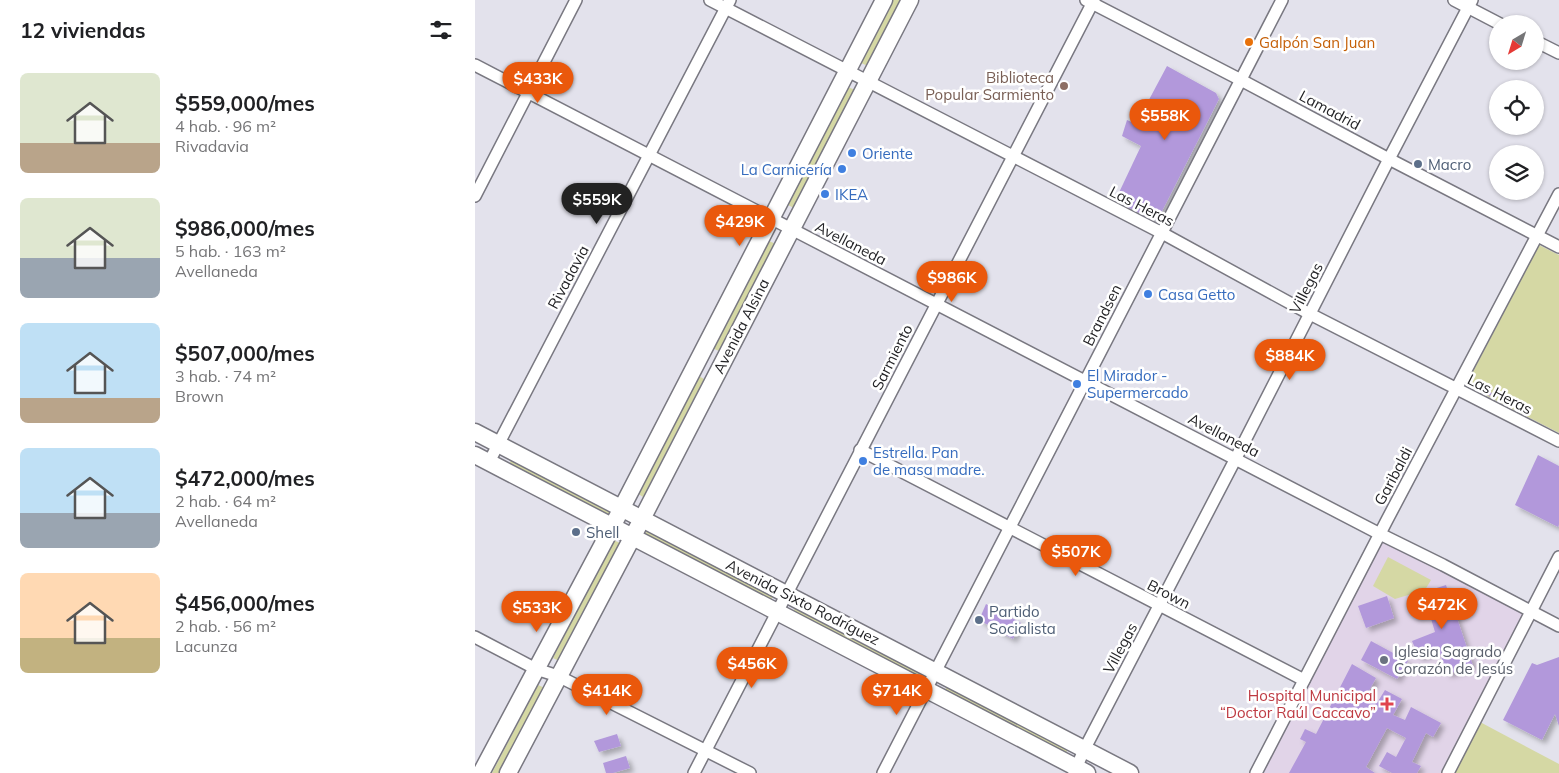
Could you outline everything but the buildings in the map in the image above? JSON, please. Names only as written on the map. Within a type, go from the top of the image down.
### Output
[{"type":"main road","name":"Avenida Alsina","points":[[481,773],[622,508],[884,0]]},
{"type":"main road","name":"Avenida Alsina","points":[[508,773],[910,0]]},
{"type":"main road","points":[[700,358],[719,368]]},
{"type":"main road","name":"Avenida Sixto Rodríguez","points":[[475,432],[1129,773]]},
{"type":"main road","name":"Avenida Sixto Rodríguez","points":[[482,458],[926,689],[1079,771]]},
{"type":"street","points":[[475,196],[576,0]]},
{"type":"street","name":"Las Heras","points":[[709,0],[727,4],[848,72],[1162,233],[1310,314],[1559,441]]},
{"type":"street","name":"Brandsen","points":[[883,773],[1282,0]]},
{"type":"street","points":[[1454,0],[1470,4],[1489,16]]},
{"type":"street","name":"Lamadrid","points":[[1090,1],[1559,247]]},
{"type":"street","name":"Sarmiento","points":[[694,773],[1013,156],[1090,1]]},
{"type":"street","name":"Rivadavia","points":[[482,458],[497,444],[727,4]]},
{"type":"street","name":"Villegas","points":[[1079,771],[1084,750],[1470,4]]},
{"type":"street","points":[[1544,46],[1559,54]]},
{"type":"street","name":"Avellaneda","points":[[475,65],[1559,626]]},
{"type":"street","name":"Garibaldi","points":[[1256,773],[1559,194]]},
{"type":"street","name":"Brown","points":[[861,450],[1304,680]]},
{"type":"street","points":[[1448,773],[1559,557]]},
{"type":"street","points":[[475,637],[536,669],[558,676],[750,773]]},
{"type":"shaded area","name":"Hospital Municipal “Doctor Raúl Caccavo”","points":[[1381,540],[1524,614],[1441,773],[1261,773],[1335,634]]},
{"type":"green space","points":[[893,0],[902,0],[868,66],[861,63]]},
{"type":"green space","points":[[848,87],[855,90],[794,208],[788,205]]},
{"type":"green space","points":[[769,241],[776,244],[719,351],[712,348]]},
{"type":"green space","points":[[1539,245],[1559,255],[1559,433],[1466,385]]},
{"type":"green space","points":[[697,375],[704,379],[643,497],[637,493]]},
{"type":"green space","points":[[513,457],[612,509],[607,518],[508,466]]},
{"type":"green space","points":[[649,527],[775,592],[770,602],[644,536]]},
{"type":"green space","points":[[613,540],[620,543],[559,661],[553,658]]},
{"type":"green space","points":[[1388,557],[1431,580],[1425,590],[1395,599],[1373,586]]},
{"type":"green space","points":[[797,604],[922,670],[918,679],[792,614]]},
{"type":"green space","points":[[949,682],[1070,745],[1065,755],[944,692]]},
{"type":"green space","points":[[538,685],[545,688],[500,773],[492,773]]},
{"type":"green space","points":[[1480,722],[1559,764],[1559,773],[1453,773]]},
{"type":"place","name":"Galpón San Juan","points":[[1249,42]]},
{"type":"place","name":"Biblioteca Popular Sarmiento","points":[[1064,86]]},
{"type":"place","name":"Oriente","points":[[852,153]]},
{"type":"place","name":"Macro","points":[[1418,164]]},
{"type":"place","name":"La Carnicería","points":[[842,169]]},
{"type":"place","name":"IKEA","points":[[825,194]]},
{"type":"place","name":"Casa Getto","points":[[1148,294]]},
{"type":"place","name":"El Mirador - Supermercado","points":[[1077,384]]},
{"type":"place","name":"Estrella. Pan de masa madre.","points":[[863,461]]},
{"type":"place","name":"Shell","points":[[576,532]]},
{"type":"place","name":"Partido Socialista","points":[[979,620]]},
{"type":"place","name":"Iglesia Sagrado Corazón de Jesús","points":[[1384,660]]},
{"type":"place","name":"Hospital Municipal “Doctor Raúl Caccavo”","points":[[1387,704]]}]
